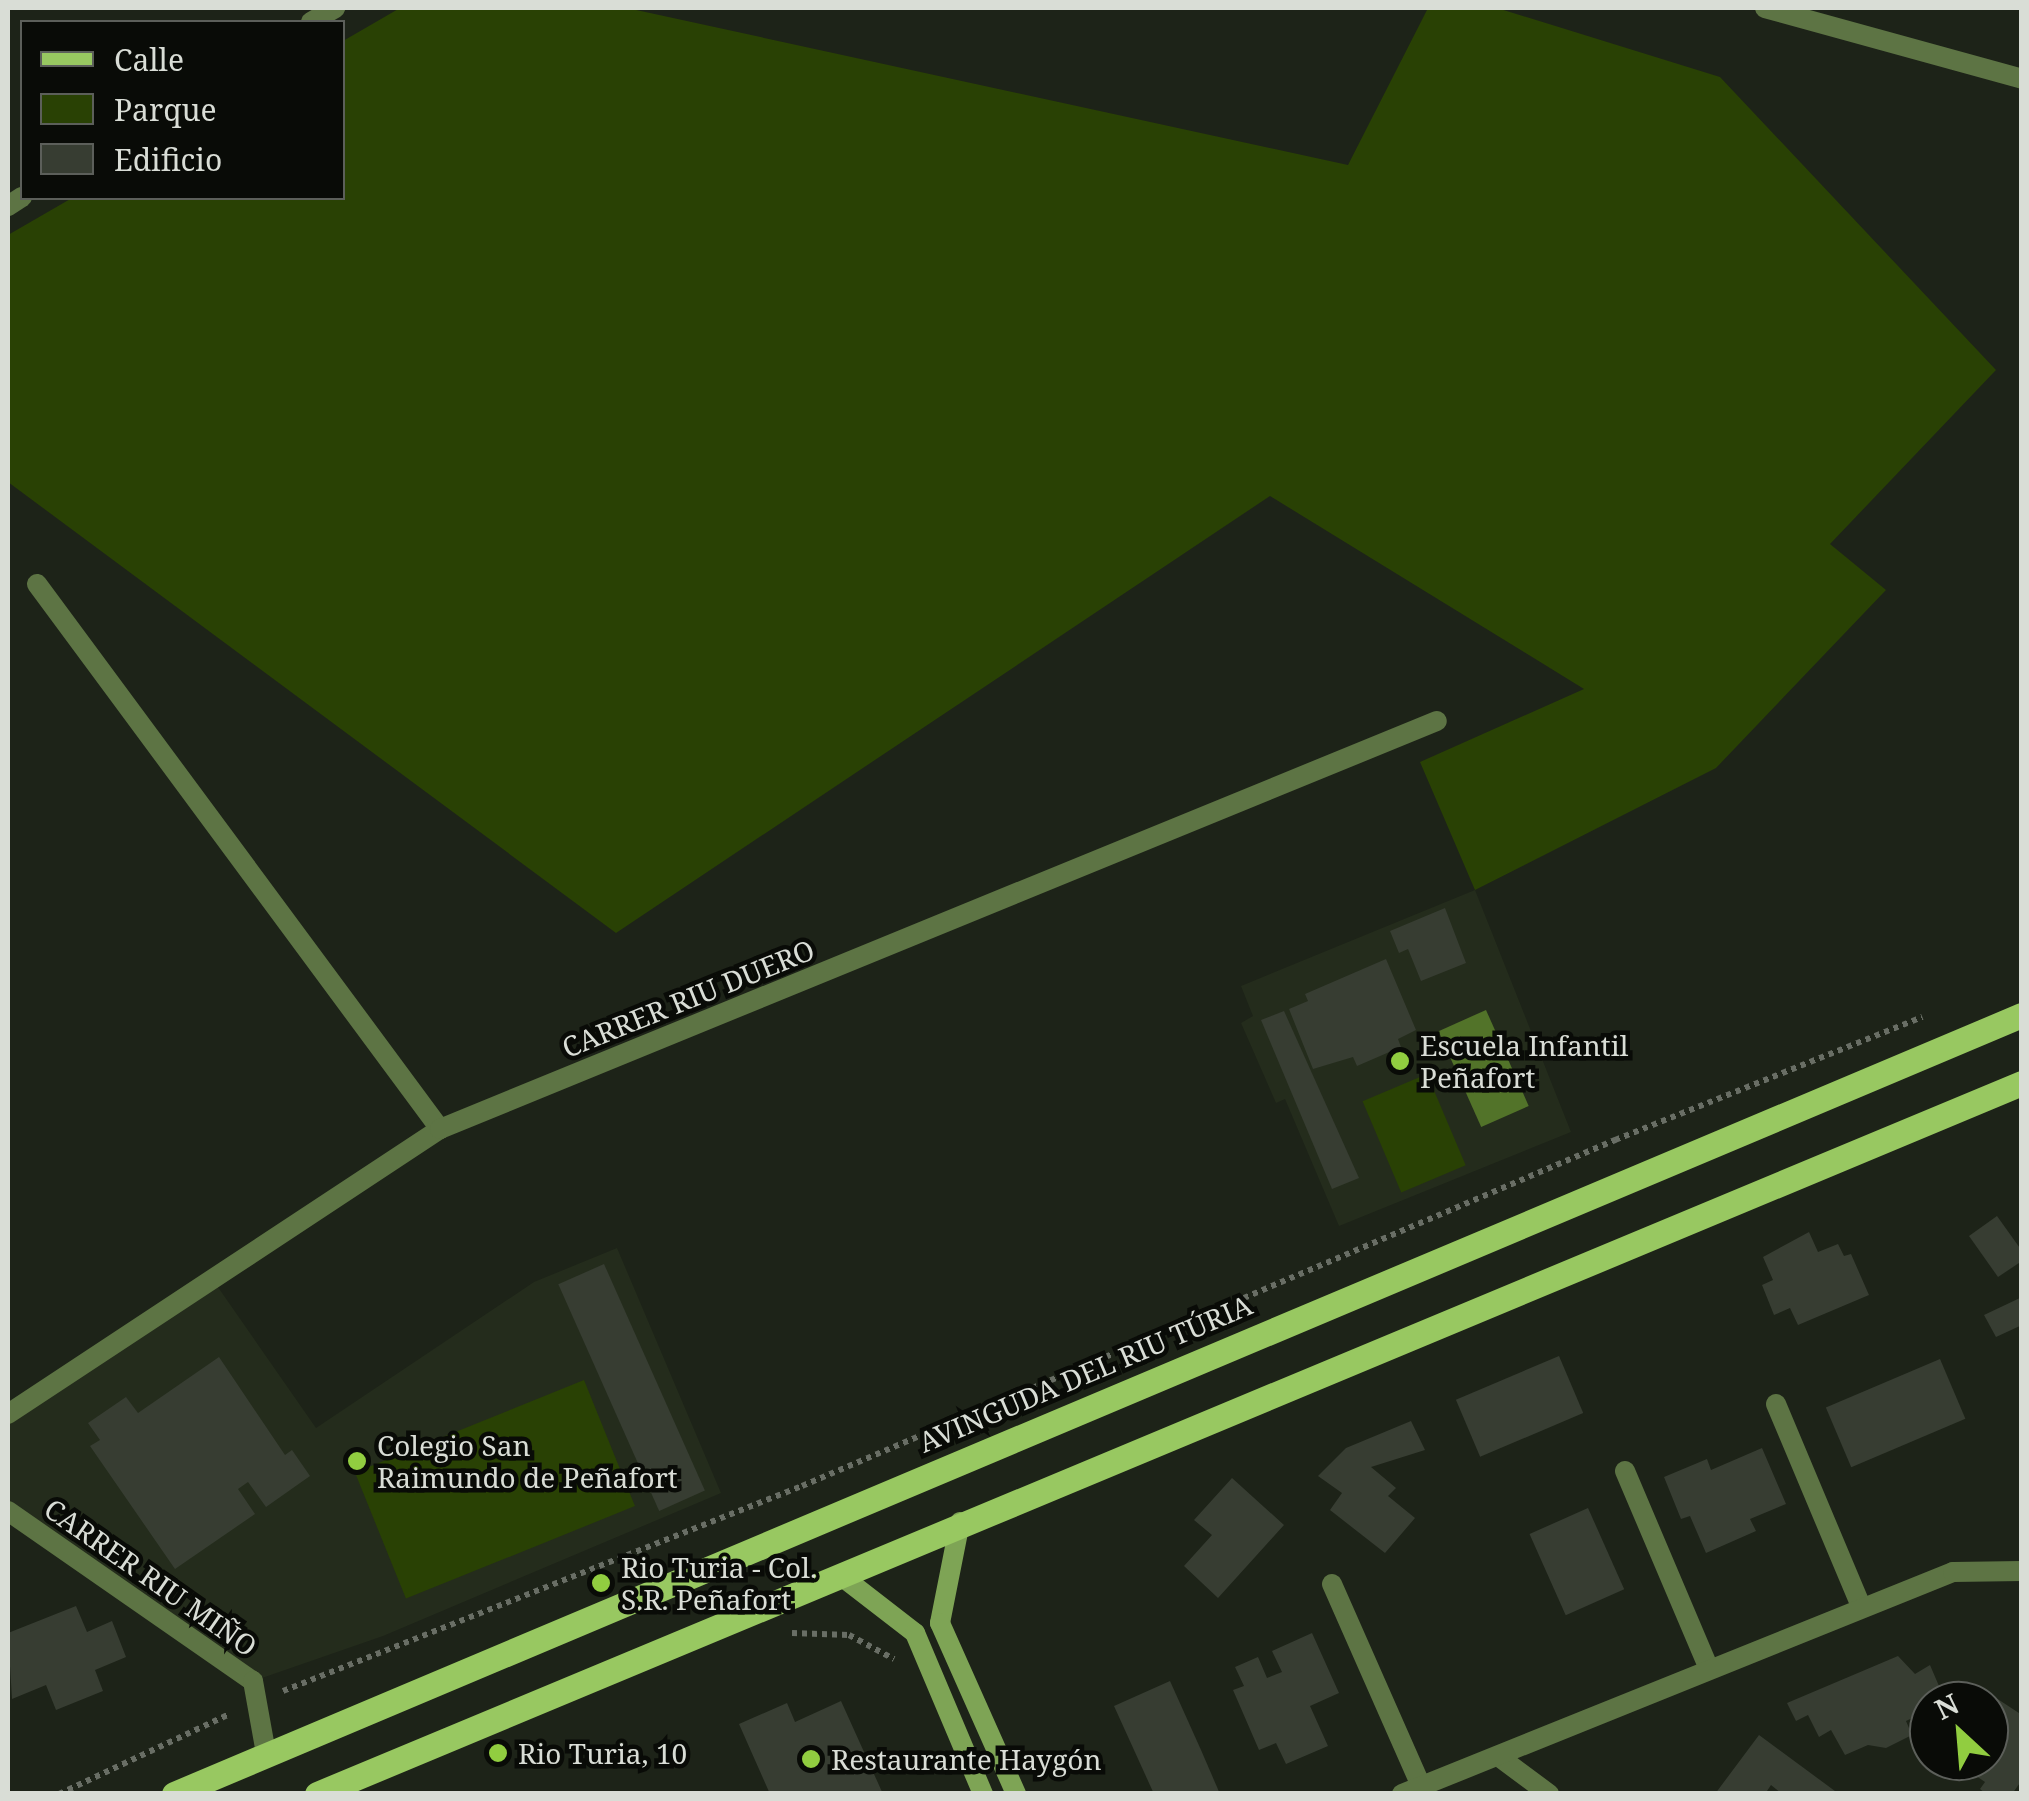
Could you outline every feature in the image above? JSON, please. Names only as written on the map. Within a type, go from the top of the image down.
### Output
[{"type":"main road","name":"AVINGUDA DEL RIU TÚRIA","points":[[174,1794],[768,1540],[2022,1016]]},
{"type":"main road","points":[[317,1794],[960,1522],[1821,1172],[2022,1083]]},
{"type":"street","points":[[1766,8],[2022,80]]},
{"type":"street","points":[[37,584],[440,1129]]},
{"type":"street","name":"CARRER RIU DUERO","points":[[8,1414],[440,1129],[1437,721]]},
{"type":"street","points":[[1776,1404],[1861,1606]]},
{"type":"street","points":[[1625,1471],[1709,1669]]},
{"type":"street","name":"CARRER RIU MIÑO","points":[[8,1511],[253,1682],[266,1752]]},
{"type":"street","points":[[960,1522],[940,1622],[1016,1794]]},
{"type":"street","points":[[1332,1584],[1412,1790],[1953,1572],[2022,1571]]},
{"type":"street","points":[[840,1575],[915,1633],[983,1794]]},
{"type":"street","points":[[1498,1756],[1549,1794]]},
{"type":"path","points":[[59,1794],[257,1701],[753,1506],[1614,1140],[1929,1014]]},
{"type":"path","points":[[753,1506],[768,1540]]},
{"type":"path","points":[[763,1606],[773,1632],[849,1634],[901,1663]]},
{"type":"shaded area","name":"Escuela Infantil Peñafort","points":[[1475,890],[1571,1132],[1339,1226],[1285,1099],[1276,1103],[1241,1023],[1253,1016],[1241,986]]},
{"type":"shaded area","points":[[1486,1010],[1529,1106],[1481,1127],[1438,1031]]},
{"type":"shaded area","name":"Colegio San Raimundo de Peñafort","points":[[617,1248],[721,1493],[383,1636],[253,1681],[8,1511],[8,1414],[213,1280],[316,1428],[534,1282]]},
{"type":"green space","points":[[400,8],[627,8],[1348,165],[1428,8],[1497,8],[1720,77],[1996,370],[1830,544],[1886,590],[1716,768],[1475,890],[1420,762],[1584,689],[1270,496],[616,933],[8,482],[8,235],[69,200],[345,200],[345,40]]},
{"type":"green space","points":[[1427,1074],[1466,1165],[1401,1192],[1363,1101]]},
{"type":"green space","points":[[584,1380],[635,1506],[406,1599],[355,1473]]},
{"type":"building","points":[[1445,908],[1466,963],[1421,981],[1408,949],[1399,953],[1390,931]]},
{"type":"building","points":[[1386,959],[1416,1030],[1398,1039],[1401,1047],[1357,1066],[1353,1057],[1313,1069],[1289,1009],[1308,1001],[1305,994]]},
{"type":"building","points":[[1284,1011],[1359,1178],[1332,1189],[1261,1020]]},
{"type":"building","points":[[1997,1216],[2022,1251],[2022,1261],[1998,1277],[1969,1236]]},
{"type":"building","points":[[1809,1232],[1818,1252],[1838,1244],[1844,1256],[1851,1254],[1869,1295],[1798,1325],[1790,1308],[1774,1315],[1762,1285],[1773,1280],[1763,1257]]},
{"type":"building","points":[[604,1264],[705,1491],[659,1511],[558,1284]]},
{"type":"building","points":[[2022,1297],[2022,1325],[1996,1337],[1984,1315]]},
{"type":"building","points":[[1559,1356],[1583,1413],[1480,1457],[1456,1400]]},
{"type":"building","points":[[219,1357],[285,1455],[292,1450],[310,1476],[266,1507],[248,1482],[238,1489],[255,1514],[175,1569],[90,1446],[100,1440],[88,1423],[126,1397],[138,1413]]},
{"type":"building","points":[[1940,1359],[1965,1419],[1851,1467],[1826,1407]]},
{"type":"building","points":[[1411,1421],[1425,1450],[1371,1467],[1396,1488],[1388,1496],[1415,1518],[1385,1553],[1330,1510],[1342,1493],[1318,1476],[1346,1448]]},
{"type":"building","points":[[1762,1448],[1786,1504],[1750,1519],[1756,1531],[1706,1553],[1690,1516],[1681,1519],[1664,1477],[1707,1459],[1711,1470]]},
{"type":"building","points":[[1232,1478],[1284,1525],[1218,1598],[1184,1566],[1212,1535],[1194,1520]]},
{"type":"building","points":[[1588,1508],[1624,1589],[1566,1615],[1530,1534]]},
{"type":"building","points":[[76,1606],[87,1632],[112,1621],[126,1657],[95,1670],[103,1691],[56,1710],[46,1685],[12,1699],[8,1633]]},
{"type":"building","points":[[1312,1633],[1339,1693],[1310,1706],[1328,1746],[1286,1764],[1276,1743],[1259,1750],[1233,1690],[1244,1686],[1235,1667],[1258,1657],[1267,1678],[1282,1672],[1272,1651]]},
{"type":"building","points":[[1898,1656],[1915,1674],[1930,1665],[1937,1681],[1909,1681],[1909,1736],[1886,1748],[1868,1745],[1845,1755],[1831,1730],[1819,1737],[1808,1715],[1796,1721],[1787,1703]]},
{"type":"building","points":[[1170,1681],[1220,1794],[1154,1794],[1114,1706]]},
{"type":"building","name":"Restaurante Haygón","points":[[841,1701],[883,1794],[770,1794],[739,1724],[787,1703],[795,1722]]},
{"type":"building","points":[[2009,1706],[2022,1715],[2022,1780],[2012,1794],[1986,1794],[1980,1789],[1985,1782],[2009,1781]]},
{"type":"building","points":[[1759,1735],[1839,1794],[1782,1794],[1771,1785],[1765,1794],[1715,1794]]},
{"type":"place","name":"Escuela Infantil Peñafort","points":[[1400,1061]]},
{"type":"place","name":"Colegio San Raimundo de Peñafort","points":[[357,1461]]},
{"type":"place","name":"Rio Turia - Col. S.R. Peñafort","points":[[601,1583]]},
{"type":"place","name":"Rio Turia, 10","points":[[498,1753]]},
{"type":"place","name":"Restaurante Haygón","points":[[811,1759]]}]
